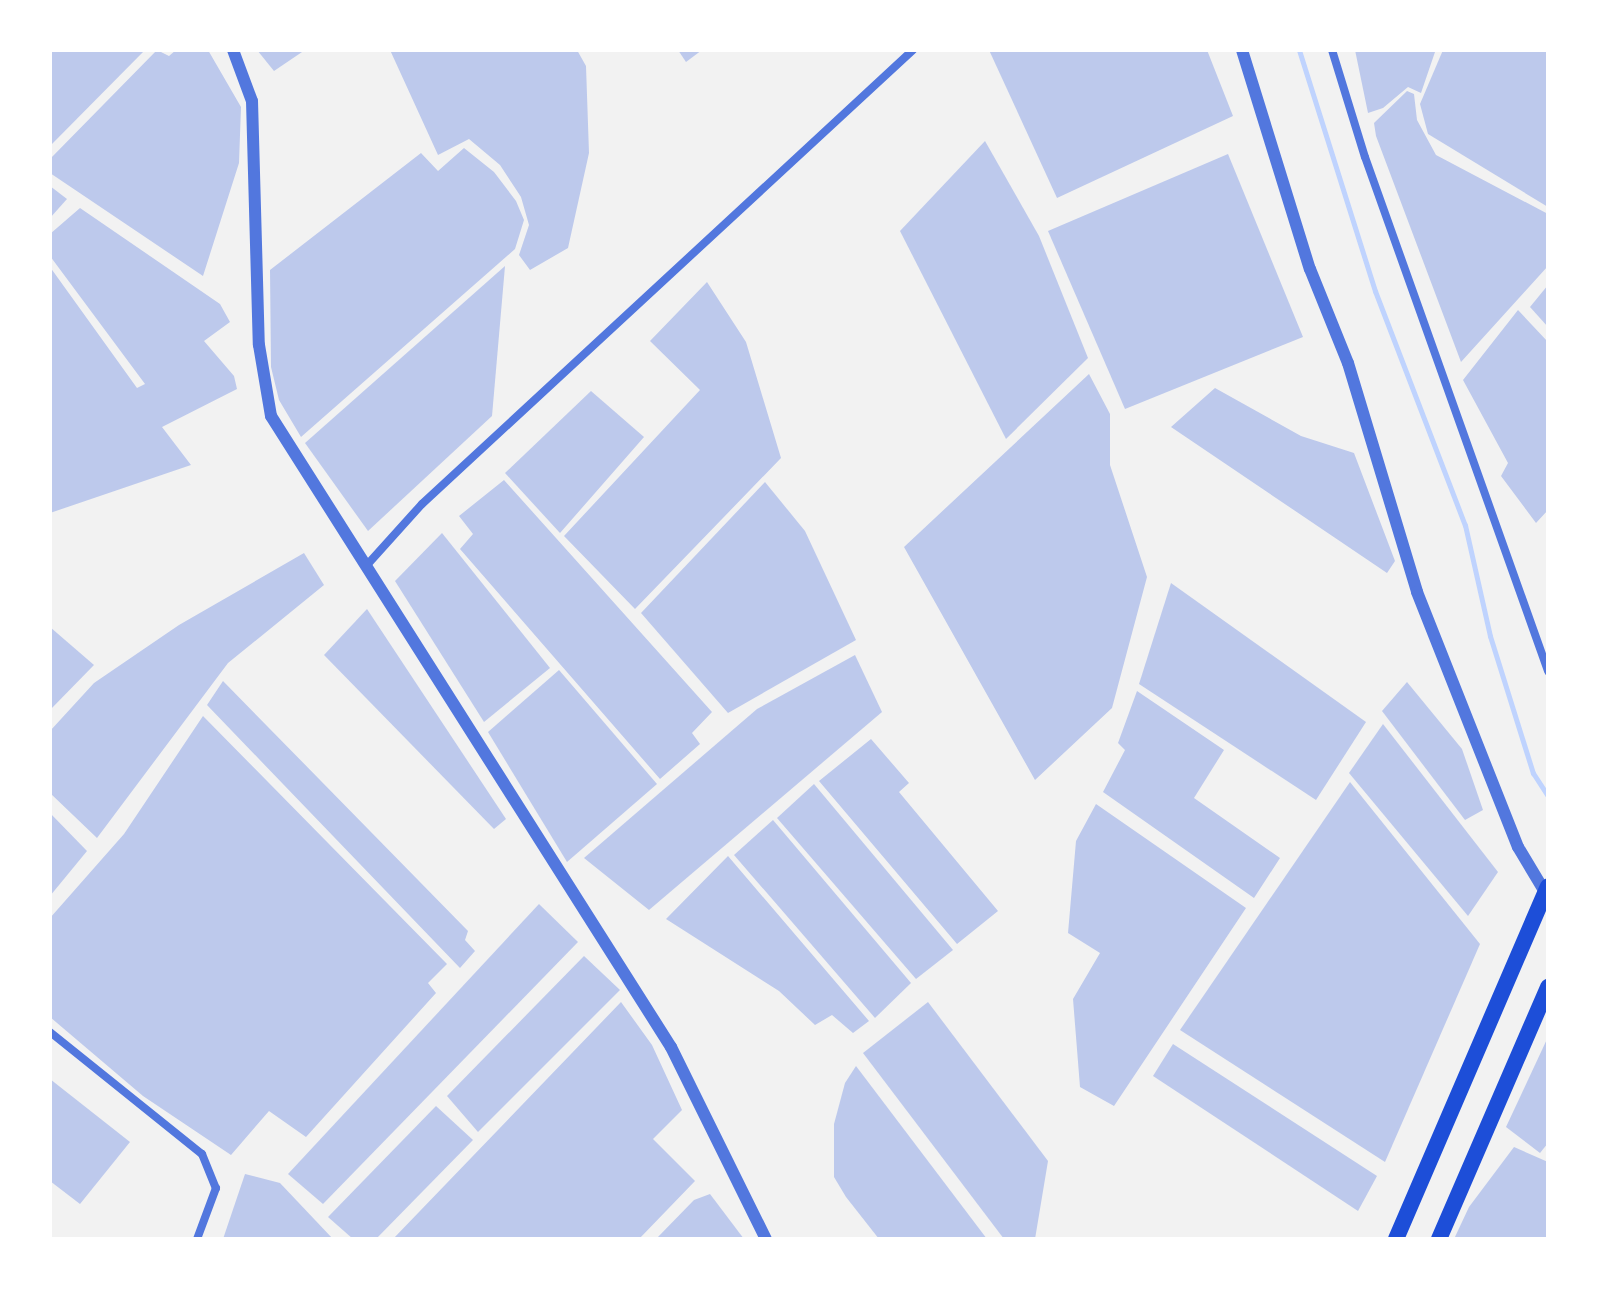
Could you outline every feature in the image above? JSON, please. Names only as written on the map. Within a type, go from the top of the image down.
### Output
[{"type":"highway","points":[[1396,1239],[1547,889]]},
{"type":"highway","points":[[1439,1239],[1548,987]]},
{"type":"street","points":[[233,50],[252,101],[259,345],[271,416],[671,1047],[766,1239]]},
{"type":"street","points":[[367,565],[422,504],[913,50]]},
{"type":"street","points":[[1242,50],[1310,269],[1348,363],[1417,592],[1518,847],[1547,889]]},
{"type":"street","points":[[1332,50],[1365,157],[1548,671]]},
{"type":"street","points":[[50,1032],[202,1154],[216,1188],[197,1239]]},
{"type":"building","points":[[50,50],[145,50],[50,146]]},
{"type":"building","points":[[157,50],[169,56],[176,50],[208,50],[241,107],[239,163],[203,276],[50,173],[50,159]]},
{"type":"building","points":[[257,50],[305,50],[274,71]]},
{"type":"building","points":[[390,50],[577,50],[586,66],[589,153],[568,248],[530,270],[519,255],[529,225],[521,197],[500,165],[469,139],[438,155]]},
{"type":"building","points":[[678,50],[702,50],[686,62]]},
{"type":"building","points":[[989,50],[1207,50],[1233,116],[1057,198]]},
{"type":"building","points":[[1355,50],[1435,52],[1421,93],[1408,87],[1383,108],[1368,113]]},
{"type":"building","points":[[1443,50],[1548,50],[1548,207],[1428,134],[1420,104]]},
{"type":"building","points":[[1407,91],[1414,94],[1417,120],[1436,155],[1548,214],[1548,266],[1461,362],[1376,136],[1374,123]]},
{"type":"building","points":[[985,141],[1039,236],[1088,358],[1006,439],[900,231]]},
{"type":"building","points":[[464,148],[494,172],[516,201],[524,220],[515,249],[301,437],[279,400],[271,367],[270,270],[421,153],[438,171]]},
{"type":"building","points":[[1228,154],[1303,337],[1125,409],[1048,231]]},
{"type":"building","points":[[50,186],[67,199],[50,218]]},
{"type":"building","points":[[80,208],[220,304],[230,322],[204,341],[234,376],[237,389],[162,427],[191,465],[50,513],[50,267],[137,388],[145,384],[50,256],[50,234]]},
{"type":"building","points":[[505,266],[492,416],[368,531],[305,443]]},
{"type":"building","points":[[707,282],[746,342],[781,458],[635,609],[564,536],[700,390],[650,341]]},
{"type":"building","points":[[1548,285],[1548,327],[1530,307]]},
{"type":"building","points":[[1518,310],[1548,342],[1548,510],[1536,523],[1501,476],[1508,463],[1463,380]]},
{"type":"building","points":[[1089,374],[1110,414],[1110,465],[1147,577],[1112,708],[1035,780],[904,547]]},
{"type":"building","points":[[1215,388],[1301,436],[1354,453],[1395,561],[1387,573],[1171,427]]},
{"type":"building","points":[[591,391],[644,437],[560,533],[505,473]]},
{"type":"building","points":[[504,480],[712,712],[692,733],[700,744],[660,779],[460,549],[473,534],[459,516]]},
{"type":"building","points":[[765,482],[805,531],[856,640],[728,713],[641,613]]},
{"type":"building","points":[[442,533],[550,668],[484,722],[395,581]]},
{"type":"building","points":[[304,553],[324,585],[228,663],[97,838],[50,793],[50,731],[94,683],[179,625]]},
{"type":"building","points":[[1171,583],[1366,722],[1316,800],[1139,684]]},
{"type":"building","points":[[367,609],[506,819],[494,829],[324,655]]},
{"type":"building","points":[[50,627],[94,665],[50,710]]},
{"type":"building","points":[[855,655],[882,712],[649,910],[584,858],[757,709]]},
{"type":"building","points":[[559,670],[657,784],[567,862],[488,732]]},
{"type":"building","points":[[223,681],[468,931],[465,940],[475,951],[460,968],[207,705]]},
{"type":"building","points":[[1407,682],[1462,749],[1483,810],[1465,820],[1382,711]]},
{"type":"building","points":[[1137,691],[1224,750],[1194,798],[1280,858],[1254,898],[1103,792],[1125,750],[1118,743]]},
{"type":"building","points":[[203,716],[447,964],[428,983],[436,993],[306,1137],[269,1111],[231,1155],[143,1096],[50,1017],[50,918],[124,834]]},
{"type":"building","points":[[1383,724],[1498,872],[1468,916],[1349,773]]},
{"type":"building","points":[[871,739],[909,783],[899,792],[998,911],[957,944],[819,781]]},
{"type":"building","points":[[1350,782],[1480,944],[1385,1162],[1180,1030]]},
{"type":"building","points":[[814,784],[953,950],[916,979],[777,818]]},
{"type":"building","points":[[1096,804],[1246,908],[1114,1106],[1080,1087],[1073,999],[1100,953],[1068,933],[1076,841]]},
{"type":"building","points":[[50,813],[87,851],[50,896]]},
{"type":"building","points":[[773,820],[911,983],[875,1018],[734,855]]},
{"type":"building","points":[[728,856],[869,1021],[853,1033],[832,1015],[815,1025],[779,991],[666,919]]},
{"type":"building","points":[[539,904],[578,942],[323,1204],[288,1174]]},
{"type":"building","points":[[584,956],[620,990],[478,1132],[447,1096]]},
{"type":"building","points":[[621,1002],[652,1045],[682,1110],[653,1139],[695,1181],[639,1239],[393,1239]]},
{"type":"building","points":[[928,1002],[1048,1161],[1035,1239],[1004,1239],[863,1053]]},
{"type":"building","points":[[1548,1037],[1548,1143],[1540,1153],[1506,1127]]},
{"type":"building","points":[[1173,1044],[1377,1176],[1358,1211],[1153,1076]]},
{"type":"building","points":[[856,1066],[987,1239],[879,1239],[846,1197],[834,1177],[834,1124],[845,1083]]},
{"type":"building","points":[[50,1079],[130,1142],[80,1204],[50,1181]]},
{"type":"building","points":[[436,1106],[473,1140],[376,1239],[353,1239],[328,1217]]},
{"type":"building","points":[[1514,1147],[1548,1162],[1548,1239],[1454,1239],[1469,1207]]},
{"type":"building","points":[[245,1174],[280,1183],[333,1239],[223,1239]]},
{"type":"building","points":[[710,1194],[744,1239],[656,1239],[694,1200]]},
{"type":"waterway","points":[[1299,50],[1375,291],[1465,525],[1490,636],[1533,773],[1548,796]]}]
